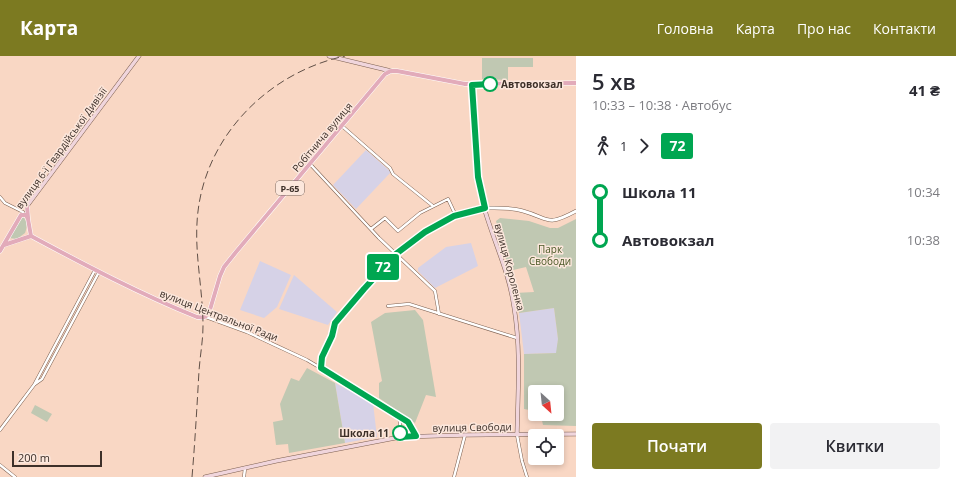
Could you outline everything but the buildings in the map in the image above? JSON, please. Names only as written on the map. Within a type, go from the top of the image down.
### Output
[{"type":"main road","name":"вулиця 6-ї Гвардійської Дивізії","points":[[27,206],[139,56]]},
{"type":"main road","points":[[329,56],[391,71],[472,85],[576,83]]},
{"type":"main road","name":"Робітнича вулиця","points":[[206,317],[209,313],[224,267],[385,74],[391,71]]},
{"type":"main road","name":"вулиця Короленка","points":[[472,85],[478,177],[485,208],[507,278],[514,306],[518,338],[517,435]]},
{"type":"main road","points":[[4,245],[30,236],[27,206]]},
{"type":"main road","name":"вулиця 6-ї Гвардійської Дивізії","points":[[0,251],[22,214]]},
{"type":"main road","points":[[22,214],[28,219]]},
{"type":"main road","name":"вулиця Центральної Ради","points":[[30,236],[97,271],[178,309],[198,318],[206,317]]},
{"type":"main road","points":[[7,237],[14,242]]},
{"type":"main road","name":"вулиця Свободи","points":[[205,477],[276,461],[400,437],[465,434],[576,434]]},
{"type":"street","points":[[342,126],[390,168],[393,174],[432,206]]},
{"type":"street","points":[[310,164],[371,229],[435,290],[439,314]]},
{"type":"street","points":[[0,198],[4,203],[22,214]]},
{"type":"street","points":[[371,229],[385,218],[398,230],[420,213],[432,206],[448,200],[456,216]]},
{"type":"street","name":"вулиця 6-ї Гвардійської Дивізії","points":[[22,214],[27,206]]},
{"type":"street","points":[[321,368],[322,357],[332,336],[335,323],[396,254],[425,232],[456,216],[485,208],[522,210],[550,221],[564,217],[576,211]]},
{"type":"street","points":[[0,430],[34,384],[97,271]]},
{"type":"street","points":[[34,384],[42,379],[97,271]]},
{"type":"street","points":[[388,306],[409,304],[518,338]]},
{"type":"street","name":"вулиця Центральної Ради","points":[[206,317],[265,340],[321,368],[408,422],[416,436]]},
{"type":"street","points":[[398,416],[400,422],[400,437]]},
{"type":"street","points":[[454,477],[465,434]]},
{"type":"street","name":"вулиця Короленка","points":[[517,435],[527,477]]},
{"type":"street","points":[[0,465],[15,477]]},
{"type":"street","points":[[244,477],[245,468]]},
{"type":"shaded area","points":[[366,150],[391,172],[356,209],[333,185]]},
{"type":"shaded area","points":[[471,243],[478,266],[435,288],[418,271],[418,268],[446,247]]},
{"type":"shaded area","points":[[260,261],[291,275],[277,307],[264,318],[240,310]]},
{"type":"shaded area","points":[[294,275],[337,312],[328,325],[279,309]]},
{"type":"shaded area","points":[[554,308],[558,339],[557,353],[524,354],[519,313]]},
{"type":"shaded area","points":[[335,383],[373,403],[377,437],[345,443]]},
{"type":"green space","points":[[482,58],[533,58],[533,67],[508,67],[508,80],[482,79]]},
{"type":"green space","points":[[23,217],[26,220],[27,225],[25,233],[17,239],[9,238],[9,236]]},
{"type":"green space","name":"Парк Свободи","points":[[500,218],[529,221],[550,228],[558,228],[576,219],[576,426],[543,425],[542,421],[564,421],[564,385],[528,385],[528,410],[524,409],[524,354],[556,353],[558,339],[554,308],[519,313],[515,293],[534,292],[526,267],[509,271],[496,221]]},
{"type":"green space","points":[[415,310],[423,320],[436,397],[426,395],[415,423],[379,398],[379,383],[382,381],[371,322],[385,313]]},
{"type":"green space","points":[[307,368],[335,383],[345,443],[289,453],[288,444],[276,445],[273,422],[283,420],[280,404],[291,378],[299,381]]},
{"type":"green space","points":[[35,405],[52,414],[47,422],[31,413]]},
{"type":"railway","points":[[192,477],[199,371],[203,337],[202,300],[197,249],[197,223],[201,193],[211,164],[225,138],[243,115],[265,94],[289,78],[316,65],[345,56]]},
{"type":"bus line","name":"72","points":[[400,433],[400,437],[416,436],[408,422],[321,368],[322,357],[332,336],[335,323],[396,254],[425,232],[454,216],[485,208],[478,177],[472,85],[490,84]]},
{"type":"place","name":"Автовокзал","points":[[490,84]]},
{"type":"place","name":"Школа 11","points":[[400,433]]}]
